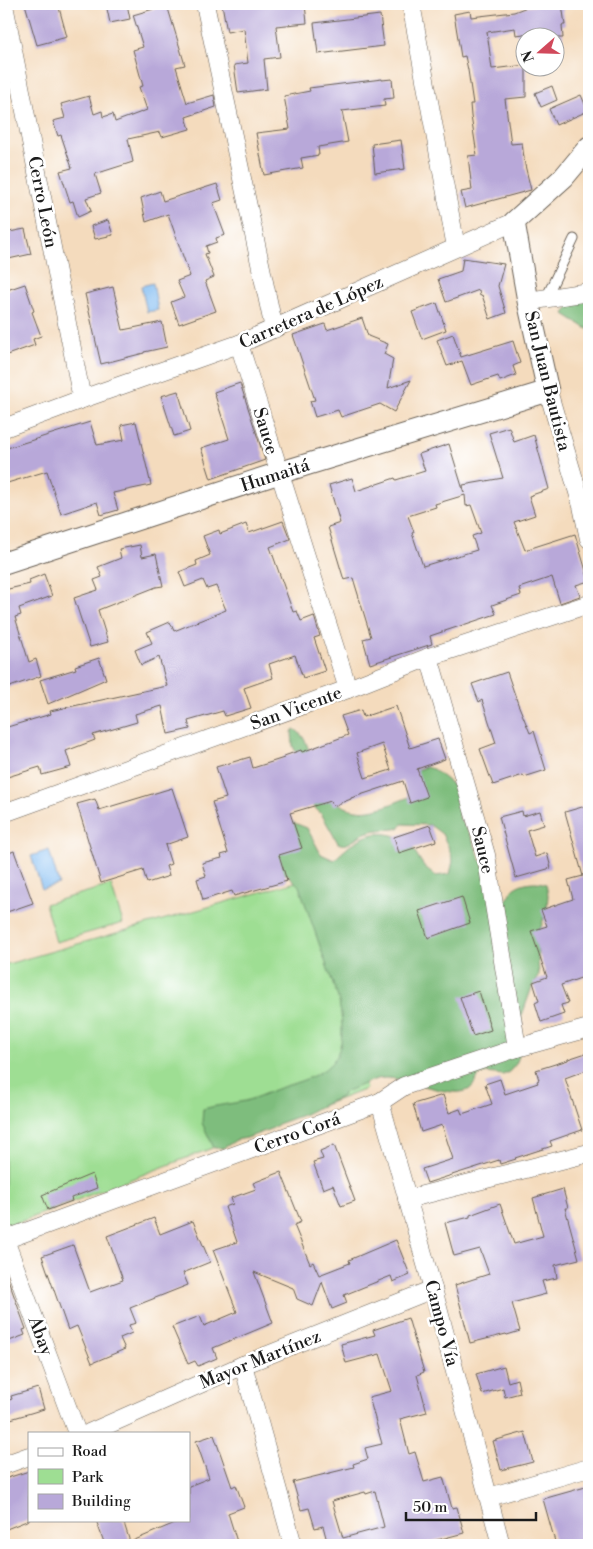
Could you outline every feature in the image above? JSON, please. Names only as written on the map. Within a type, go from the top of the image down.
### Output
[{"type":"street","points":[[205,4],[274,329]]},
{"type":"street","points":[[411,4],[456,247]]},
{"type":"street","name":"Cerro León","points":[[4,5],[82,398]]},
{"type":"street","name":"Carretera de López","points":[[4,428],[82,398],[238,344],[514,222],[564,177],[589,147]]},
{"type":"street","name":"San Juan Bautista","points":[[514,222],[537,300],[548,391],[582,506],[589,539]]},
{"type":"street","points":[[537,300],[589,292]]},
{"type":"street","name":"Sauce","points":[[238,344],[348,689]]},
{"type":"street","name":"Humaitá","points":[[4,563],[279,473],[548,391]]},
{"type":"street","name":"San Vicente","points":[[4,812],[348,689],[429,657],[589,604]]},
{"type":"street","name":"Sauce","points":[[429,657],[486,855],[517,1048]]},
{"type":"street","name":"Cerro Corá","points":[[4,1240],[380,1102],[404,1086],[517,1048],[589,1028]]},
{"type":"street","name":"Campo Vía","points":[[380,1102],[433,1289],[501,1545]]},
{"type":"street","points":[[407,1199],[589,1153]]},
{"type":"street","name":"Abay","points":[[4,1240],[77,1432]]},
{"type":"street","name":"Mayor Martínez","points":[[91,1432],[243,1365],[433,1289]]},
{"type":"street","points":[[243,1365],[293,1545]]},
{"type":"street","points":[[4,1465],[28,1456]]},
{"type":"street","points":[[489,1497],[589,1468]]},
{"type":"lane","points":[[537,300],[574,239]]},
{"type":"green space","points":[[589,295],[589,330],[564,314],[572,302]]},
{"type":"green space","points":[[294,729],[307,744],[319,778],[338,803],[347,808],[365,811],[383,807],[409,797],[414,771],[425,767],[433,769],[453,785],[458,796],[459,817],[470,834],[499,904],[509,897],[513,889],[520,885],[534,882],[546,884],[548,895],[547,908],[537,940],[539,975],[532,987],[521,1018],[521,1051],[516,1064],[509,1072],[503,1075],[487,1073],[480,1075],[470,1089],[460,1092],[440,1090],[393,1079],[379,1079],[344,1092],[339,1098],[280,1123],[273,1128],[236,1140],[224,1148],[214,1148],[202,1123],[203,1109],[245,1101],[318,1074],[332,1062],[340,1048],[342,1027],[338,998],[299,886],[288,875],[275,868],[269,854],[292,822],[307,828],[321,854],[334,860],[364,837],[387,834],[406,841],[413,848],[424,866],[436,876],[450,874],[453,861],[442,834],[430,825],[402,824],[399,828],[375,830],[367,832],[351,842],[345,844],[338,843],[322,815],[309,802],[298,757],[293,746],[292,732]]},
{"type":"green space","points":[[303,880],[366,1089],[4,1228],[4,965]]},
{"type":"green space","points":[[111,885],[123,923],[56,942],[45,904]]},
{"type":"water","points":[[153,283],[158,310],[147,312],[141,286]]},
{"type":"water","points":[[49,850],[59,884],[42,889],[31,856]]},
{"type":"building","points":[[25,4],[58,4],[67,37],[37,45]]},
{"type":"building","points":[[106,4],[127,4],[130,19],[110,23]]},
{"type":"building","points":[[222,4],[305,4],[307,23],[276,26],[280,57],[264,59],[267,89],[238,93],[234,65],[248,63],[244,29],[227,32]]},
{"type":"building","points":[[562,4],[565,25],[562,25],[562,28],[516,28],[516,35],[515,28],[487,32],[492,69],[516,66],[516,78],[526,78],[526,97],[505,99],[511,144],[522,143],[531,190],[465,208],[461,192],[472,190],[468,156],[477,155],[471,116],[470,104],[473,104],[468,70],[465,56],[461,57],[454,14],[470,11],[471,17],[514,12],[527,7]]},
{"type":"building","points":[[167,5],[185,65],[176,67],[187,103],[214,95],[216,107],[186,117],[190,129],[162,137],[160,132],[128,139],[133,162],[95,174],[101,193],[86,198],[91,211],[78,217],[73,201],[70,202],[60,171],[72,168],[61,135],[58,136],[53,121],[65,118],[61,104],[89,96],[94,114],[102,111],[103,117],[113,114],[115,122],[147,110],[139,87],[143,86],[133,50],[143,47],[133,15]]},
{"type":"building","points":[[380,15],[384,46],[318,54],[314,23]]},
{"type":"building","points":[[392,79],[394,98],[384,99],[385,106],[342,111],[348,142],[318,147],[319,155],[301,158],[303,168],[264,175],[256,133],[290,129],[284,96],[310,91],[309,88]]},
{"type":"building","points":[[552,86],[557,100],[541,107],[535,93]]},
{"type":"building","points":[[581,95],[588,111],[556,125],[549,109]]},
{"type":"building","points":[[401,140],[405,169],[375,173],[372,144]]},
{"type":"building","points":[[217,184],[222,200],[213,203],[225,235],[216,238],[217,242],[206,246],[208,253],[205,254],[214,277],[205,281],[216,311],[179,324],[171,302],[184,297],[177,281],[190,276],[168,214],[146,222],[141,198],[160,191],[163,201]]},
{"type":"building","points":[[108,220],[113,235],[95,239],[91,226]]},
{"type":"building","points":[[25,229],[31,254],[4,260],[4,233]]},
{"type":"building","points":[[463,258],[504,264],[498,286],[506,313],[490,319],[479,290],[446,302],[438,279],[461,271]]},
{"type":"building","points":[[25,284],[34,311],[32,312],[41,336],[33,339],[35,345],[4,356],[4,291]]},
{"type":"building","points":[[113,287],[123,330],[162,322],[167,347],[101,364],[85,294]]},
{"type":"building","points":[[437,303],[446,330],[422,339],[412,312]]},
{"type":"building","points":[[362,318],[368,336],[388,344],[384,354],[393,359],[388,388],[411,380],[394,412],[380,404],[341,417],[338,410],[315,417],[310,401],[315,400],[293,335],[325,324],[327,330]]},
{"type":"building","points":[[453,334],[461,357],[513,341],[520,363],[513,366],[516,375],[500,381],[498,376],[471,385],[462,361],[447,366],[437,340]]},
{"type":"building","points":[[240,383],[265,460],[211,479],[201,448],[229,439],[214,392]]},
{"type":"building","points":[[178,391],[190,431],[174,436],[161,396]]},
{"type":"building","points":[[90,422],[97,445],[124,440],[121,425],[136,422],[151,485],[113,493],[118,510],[101,515],[97,502],[61,514],[47,471],[4,484],[4,449]]},
{"type":"building","points":[[509,427],[514,442],[534,435],[549,489],[529,496],[535,515],[514,522],[525,550],[575,534],[589,581],[576,585],[580,596],[560,603],[552,577],[519,588],[521,595],[492,605],[496,614],[430,636],[432,644],[370,664],[363,639],[371,637],[353,578],[344,580],[328,527],[340,523],[329,485],[352,478],[356,491],[395,478],[396,480],[425,471],[419,454],[449,444],[464,493],[463,485],[503,478],[489,433]],"holes":[[[465,495],[466,506],[471,505],[481,533],[472,536],[477,550],[423,566],[408,516],[436,507],[435,504]]]},
{"type":"building","points":[[283,521],[290,539],[270,547],[293,612],[297,611],[301,621],[314,616],[320,636],[314,638],[325,671],[303,678],[295,655],[269,664],[273,678],[244,688],[251,708],[225,716],[223,711],[188,721],[190,729],[168,734],[162,706],[135,714],[137,722],[93,735],[95,740],[66,751],[71,767],[42,775],[40,767],[4,778],[4,728],[51,714],[50,711],[167,686],[159,657],[141,665],[135,650],[152,643],[147,632],[170,622],[174,631],[226,610],[216,586],[207,589],[203,580],[185,587],[179,572],[197,565],[196,561],[210,555],[203,536],[219,530],[220,534],[246,524],[249,533]]},
{"type":"building","points":[[140,545],[142,557],[156,554],[163,586],[98,610],[108,642],[90,647],[74,598],[98,590],[94,580],[102,577],[98,567],[121,558],[119,549]]},
{"type":"building","points":[[44,574],[52,596],[19,608],[21,615],[15,617],[29,662],[36,659],[41,676],[4,689],[4,590],[30,584],[29,580]]},
{"type":"building","points":[[99,658],[106,679],[48,704],[40,680],[76,669],[75,666]]},
{"type":"building","points":[[507,672],[530,733],[534,731],[546,770],[493,785],[480,749],[496,743],[482,700],[479,702],[472,684]]},
{"type":"building","points":[[396,706],[410,748],[438,739],[445,759],[417,769],[427,797],[410,803],[403,781],[333,806],[331,801],[290,813],[302,848],[279,855],[287,881],[234,896],[232,891],[203,900],[197,879],[206,876],[202,863],[222,858],[221,855],[228,853],[212,802],[226,798],[216,767],[250,757],[253,768],[284,758],[284,756],[301,750],[302,752],[348,735],[341,716],[361,710],[363,717]],"holes":[[[382,744],[391,770],[365,778],[357,753]]]},
{"type":"building","points":[[172,788],[188,837],[165,845],[171,864],[166,866],[169,876],[147,883],[143,870],[101,883],[77,804],[95,799],[99,810]]},
{"type":"building","points":[[589,805],[589,975],[561,985],[568,1003],[561,1005],[564,1014],[541,1022],[535,1003],[539,1001],[533,982],[547,977],[531,931],[547,926],[541,910],[573,899],[568,880],[583,876],[565,812]]},
{"type":"building","points":[[522,811],[523,816],[540,811],[544,825],[527,830],[535,857],[547,853],[551,868],[516,878],[499,817]]},
{"type":"building","points":[[430,825],[436,841],[399,853],[394,837]]},
{"type":"building","points":[[14,851],[33,903],[4,913],[4,855]]},
{"type":"building","points":[[462,897],[470,923],[428,938],[419,911]]},
{"type":"building","points":[[479,991],[491,1030],[473,1036],[460,997]]},
{"type":"building","points":[[589,1052],[589,1069],[565,1078],[582,1130],[550,1141],[552,1146],[516,1159],[500,1164],[499,1160],[427,1183],[422,1169],[453,1159],[442,1125],[421,1132],[413,1104],[443,1095],[449,1113],[460,1109],[462,1114],[492,1104],[485,1084],[500,1079],[505,1094],[538,1083],[536,1070]]},
{"type":"building","points":[[334,1145],[355,1201],[341,1206],[333,1185],[323,1189],[313,1162],[323,1159],[320,1151]]},
{"type":"building","points":[[281,1172],[301,1222],[294,1225],[310,1264],[313,1262],[319,1275],[350,1263],[349,1260],[396,1240],[410,1275],[393,1282],[391,1276],[344,1295],[347,1303],[332,1309],[322,1282],[313,1306],[297,1299],[293,1288],[254,1272],[273,1323],[213,1348],[217,1358],[198,1366],[195,1361],[188,1364],[172,1327],[200,1316],[204,1326],[237,1312],[213,1250],[237,1242],[225,1207],[233,1204],[231,1198],[256,1189],[253,1183]]},
{"type":"building","points":[[92,1174],[97,1188],[71,1198],[72,1201],[48,1210],[42,1195]]},
{"type":"building","points":[[563,1189],[568,1208],[565,1208],[579,1259],[555,1265],[557,1278],[542,1281],[546,1294],[512,1303],[520,1331],[470,1343],[455,1285],[489,1274],[480,1249],[454,1256],[445,1223],[470,1217],[470,1215],[500,1204],[514,1244],[543,1236],[533,1198]]},
{"type":"building","points":[[154,1218],[160,1234],[193,1221],[210,1262],[183,1273],[188,1285],[130,1308],[136,1323],[129,1325],[132,1333],[120,1338],[125,1349],[92,1363],[77,1326],[68,1330],[42,1256],[73,1245],[90,1292],[123,1280],[107,1236]]},
{"type":"building","points":[[4,1271],[26,1329],[23,1330],[25,1335],[4,1343]]},
{"type":"building","points":[[408,1318],[424,1372],[417,1375],[427,1412],[400,1419],[409,1454],[415,1452],[424,1482],[443,1477],[452,1508],[457,1507],[464,1533],[418,1545],[328,1545],[323,1526],[315,1528],[309,1508],[301,1510],[293,1482],[354,1467],[353,1464],[368,1459],[365,1448],[382,1444],[369,1397],[392,1391],[380,1354],[346,1363],[341,1344],[375,1335],[373,1330]],"holes":[[[375,1491],[384,1527],[343,1538],[332,1501]]]},
{"type":"building","points":[[504,1366],[508,1382],[517,1379],[520,1393],[505,1397],[503,1388],[482,1394],[476,1374]]},
{"type":"building","points":[[38,1388],[44,1409],[4,1421],[4,1402],[12,1399],[11,1396]]},
{"type":"building","points":[[525,1432],[533,1462],[501,1470],[493,1441]]},
{"type":"building","points":[[214,1435],[232,1487],[236,1485],[244,1507],[228,1513],[238,1545],[105,1545],[97,1522],[124,1522],[130,1542],[177,1522],[190,1522],[190,1486],[209,1478],[196,1441]]},
{"type":"building","points":[[28,1471],[28,1520],[4,1530],[4,1479]]},
{"type":"building","points":[[589,1486],[589,1545],[556,1545],[543,1499]]}]
